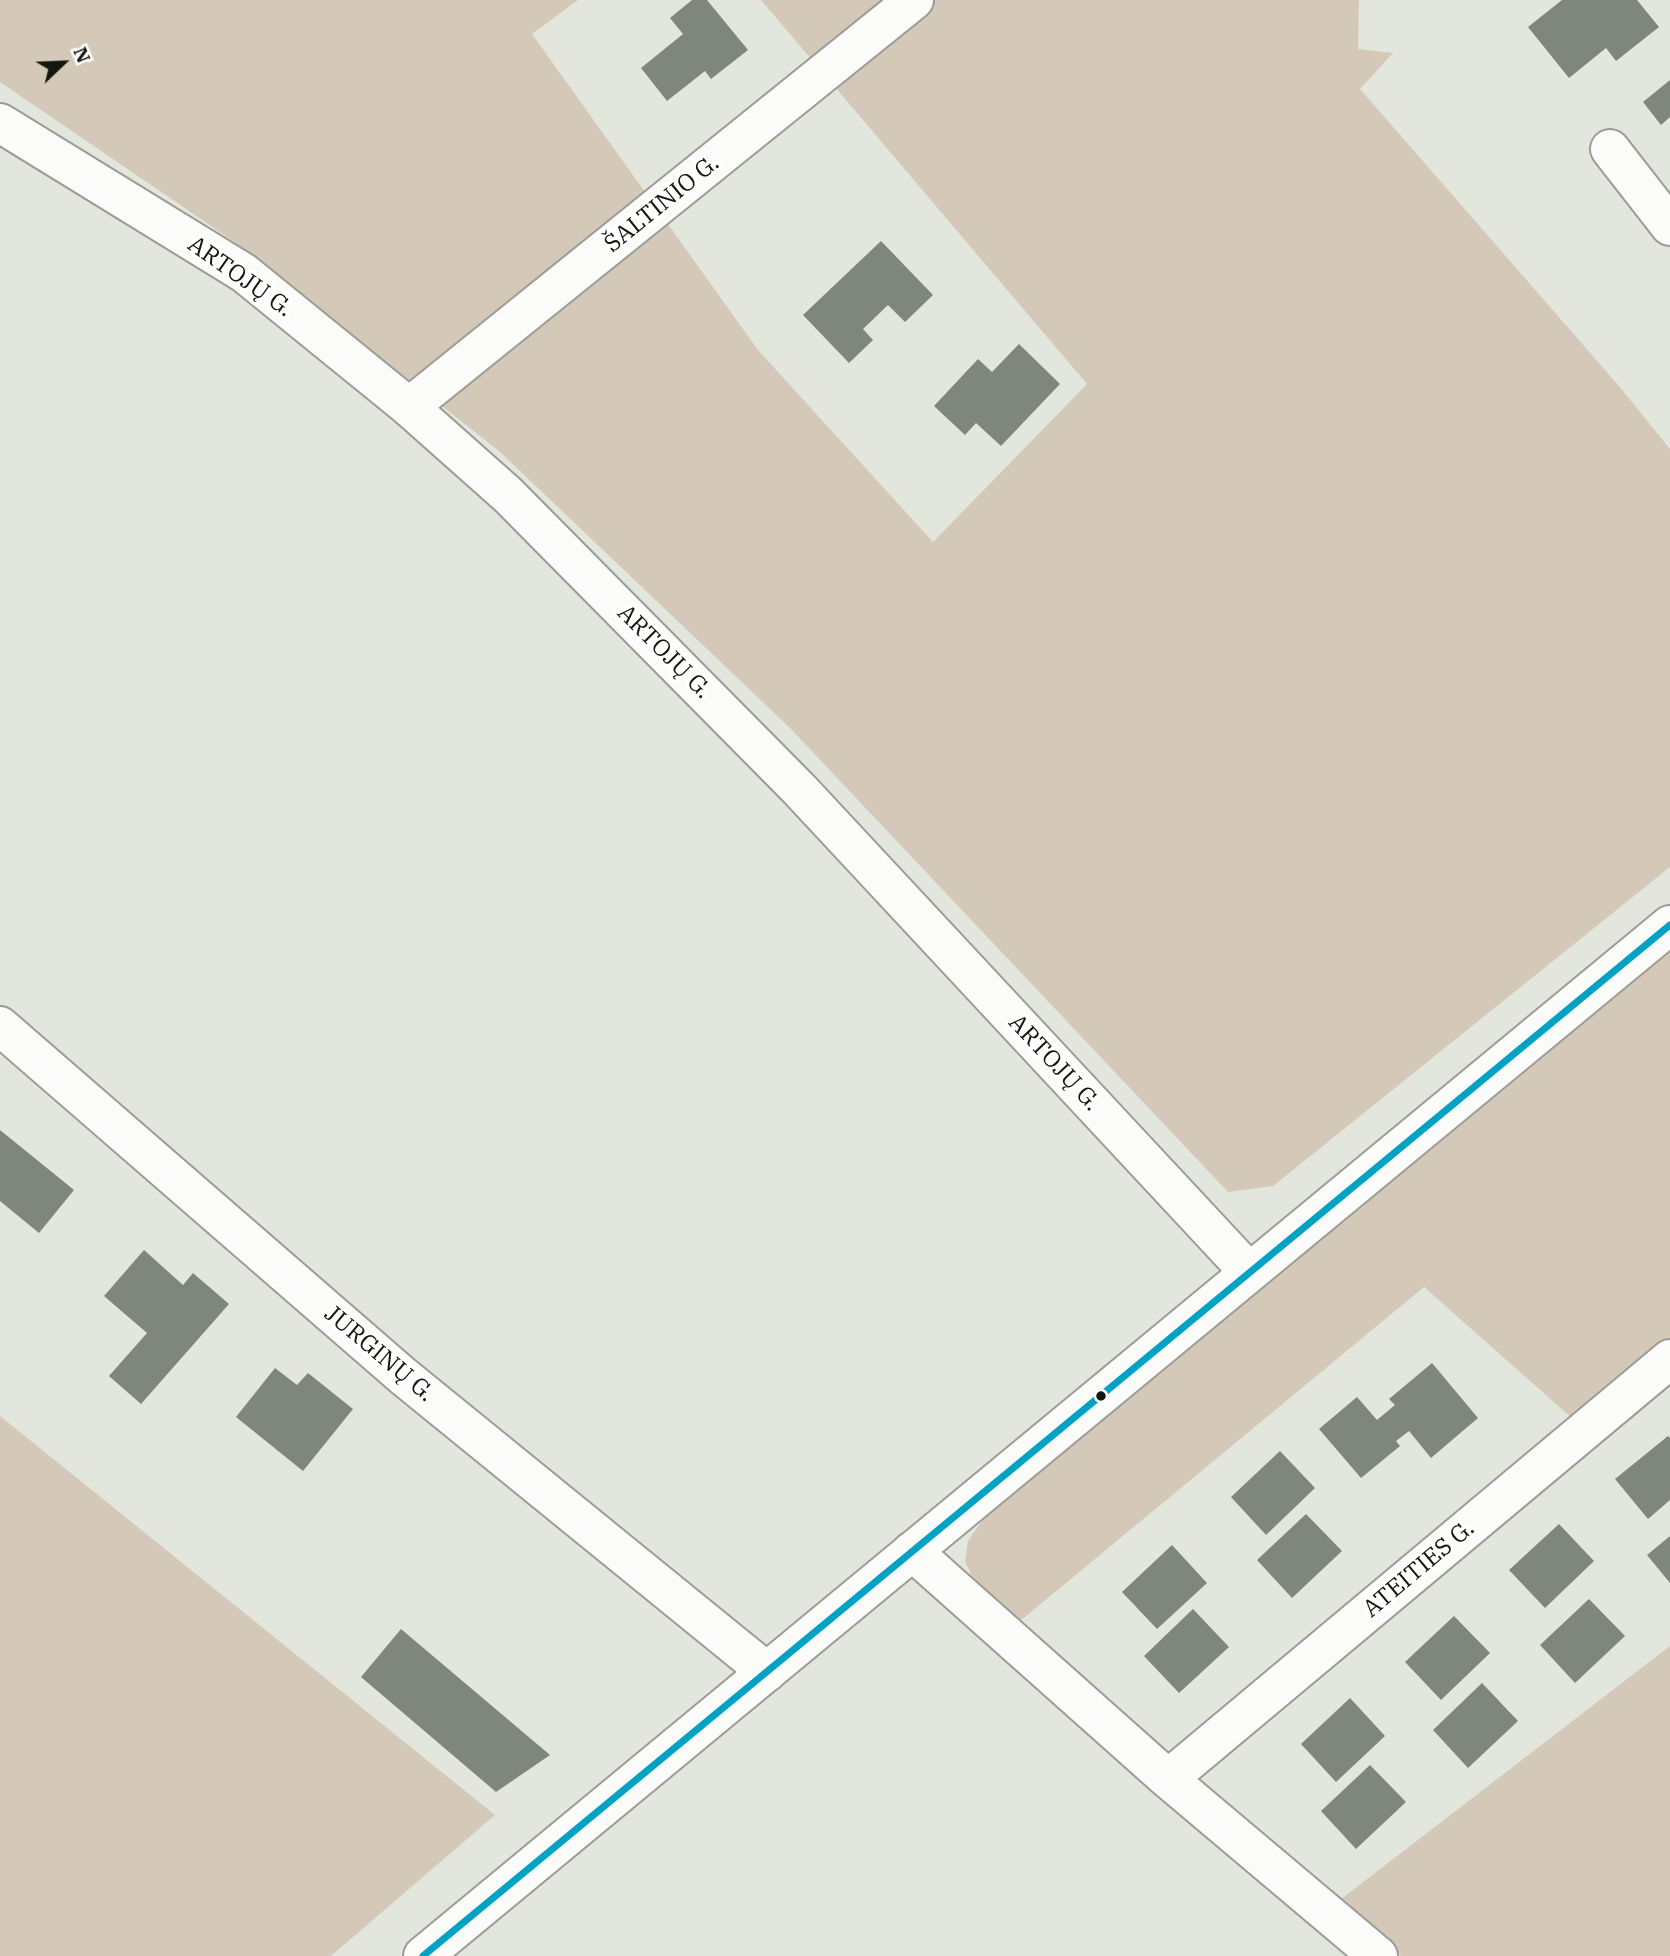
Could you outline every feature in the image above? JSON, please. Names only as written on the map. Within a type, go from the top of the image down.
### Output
[{"type":"main road","name":"ŠALTINIO G.","points":[[409,407],[914,0]]},
{"type":"main road","name":"ARTOJŲ G.","points":[[0,123],[244,273],[409,407],[508,495],[799,789],[1249,1272]]},
{"type":"main road","points":[[1610,149],[1670,226]]},
{"type":"main road","points":[[423,1956],[1670,925]]},
{"type":"main road","name":"JURGINŲ G.","points":[[0,1026],[403,1376],[767,1672]]},
{"type":"main road","name":"ATEITIES G.","points":[[1168,1779],[1670,1359]]},
{"type":"main road","points":[[912,1551],[1168,1779],[1378,1956]]},
{"type":"shaded area","points":[[0,0],[578,0],[532,34],[758,350],[933,542],[1087,384],[761,0],[1359,0],[1358,49],[1393,53],[1360,89],[1619,386],[1670,449],[1670,867],[1273,1186],[1228,1192],[790,728],[499,451],[233,241],[0,82]]},
{"type":"shaded area","points":[[1670,952],[1670,1338],[1574,1420],[1424,1287],[1014,1626],[974,1581],[965,1561],[968,1541],[986,1515],[1633,979]]},
{"type":"shaded area","points":[[0,1416],[495,1815],[331,1956],[0,1956]]},
{"type":"shaded area","points":[[1670,1646],[1670,1956],[1401,1956],[1336,1903]]},
{"type":"building","points":[[692,0],[707,0],[748,50],[711,79],[705,71],[667,101],[641,68],[683,34],[670,18]]},
{"type":"building","points":[[1562,0],[1637,0],[1659,27],[1616,61],[1606,48],[1569,78],[1528,27]]},
{"type":"building","points":[[1670,80],[1670,117],[1661,125],[1643,102]]},
{"type":"building","points":[[881,241],[933,295],[905,322],[888,305],[863,329],[873,340],[849,363],[803,315]]},
{"type":"building","points":[[1019,344],[1060,384],[1001,446],[976,423],[965,435],[934,406],[978,359],[992,372]]},
{"type":"building","points":[[0,1130],[74,1190],[39,1233],[0,1201]]},
{"type":"building","points":[[144,1250],[183,1285],[193,1273],[229,1304],[141,1404],[109,1376],[147,1333],[104,1296]]},
{"type":"building","points":[[1432,1363],[1478,1418],[1431,1458],[1409,1431],[1396,1441],[1400,1446],[1361,1478],[1319,1429],[1357,1397],[1377,1420],[1395,1405],[1389,1399]]},
{"type":"building","points":[[275,1368],[297,1385],[308,1373],[353,1409],[303,1471],[236,1417]]},
{"type":"building","points":[[1668,1436],[1670,1500],[1648,1519],[1615,1479]]},
{"type":"building","points":[[1280,1451],[1315,1488],[1266,1535],[1231,1497]]},
{"type":"building","points":[[1306,1514],[1342,1551],[1292,1598],[1257,1560]]},
{"type":"building","points":[[1559,1524],[1594,1561],[1545,1608],[1509,1570]]},
{"type":"building","points":[[1670,1536],[1670,1583],[1647,1555]]},
{"type":"building","points":[[1172,1545],[1207,1583],[1157,1629],[1122,1592]]},
{"type":"building","points":[[1589,1599],[1625,1636],[1575,1683],[1540,1645]]},
{"type":"building","points":[[1193,1609],[1229,1647],[1179,1693],[1144,1656]]},
{"type":"building","points":[[1454,1616],[1490,1653],[1441,1700],[1405,1662]]},
{"type":"building","points":[[401,1629],[550,1755],[496,1792],[361,1677]]},
{"type":"building","points":[[1482,1683],[1518,1721],[1468,1768],[1433,1730]]},
{"type":"building","points":[[1350,1698],[1385,1736],[1336,1782],[1301,1744]]},
{"type":"building","points":[[1370,1765],[1406,1802],[1356,1849],[1321,1811]]},
{"type":"transit line","points":[[423,1956],[1670,925]]}]
